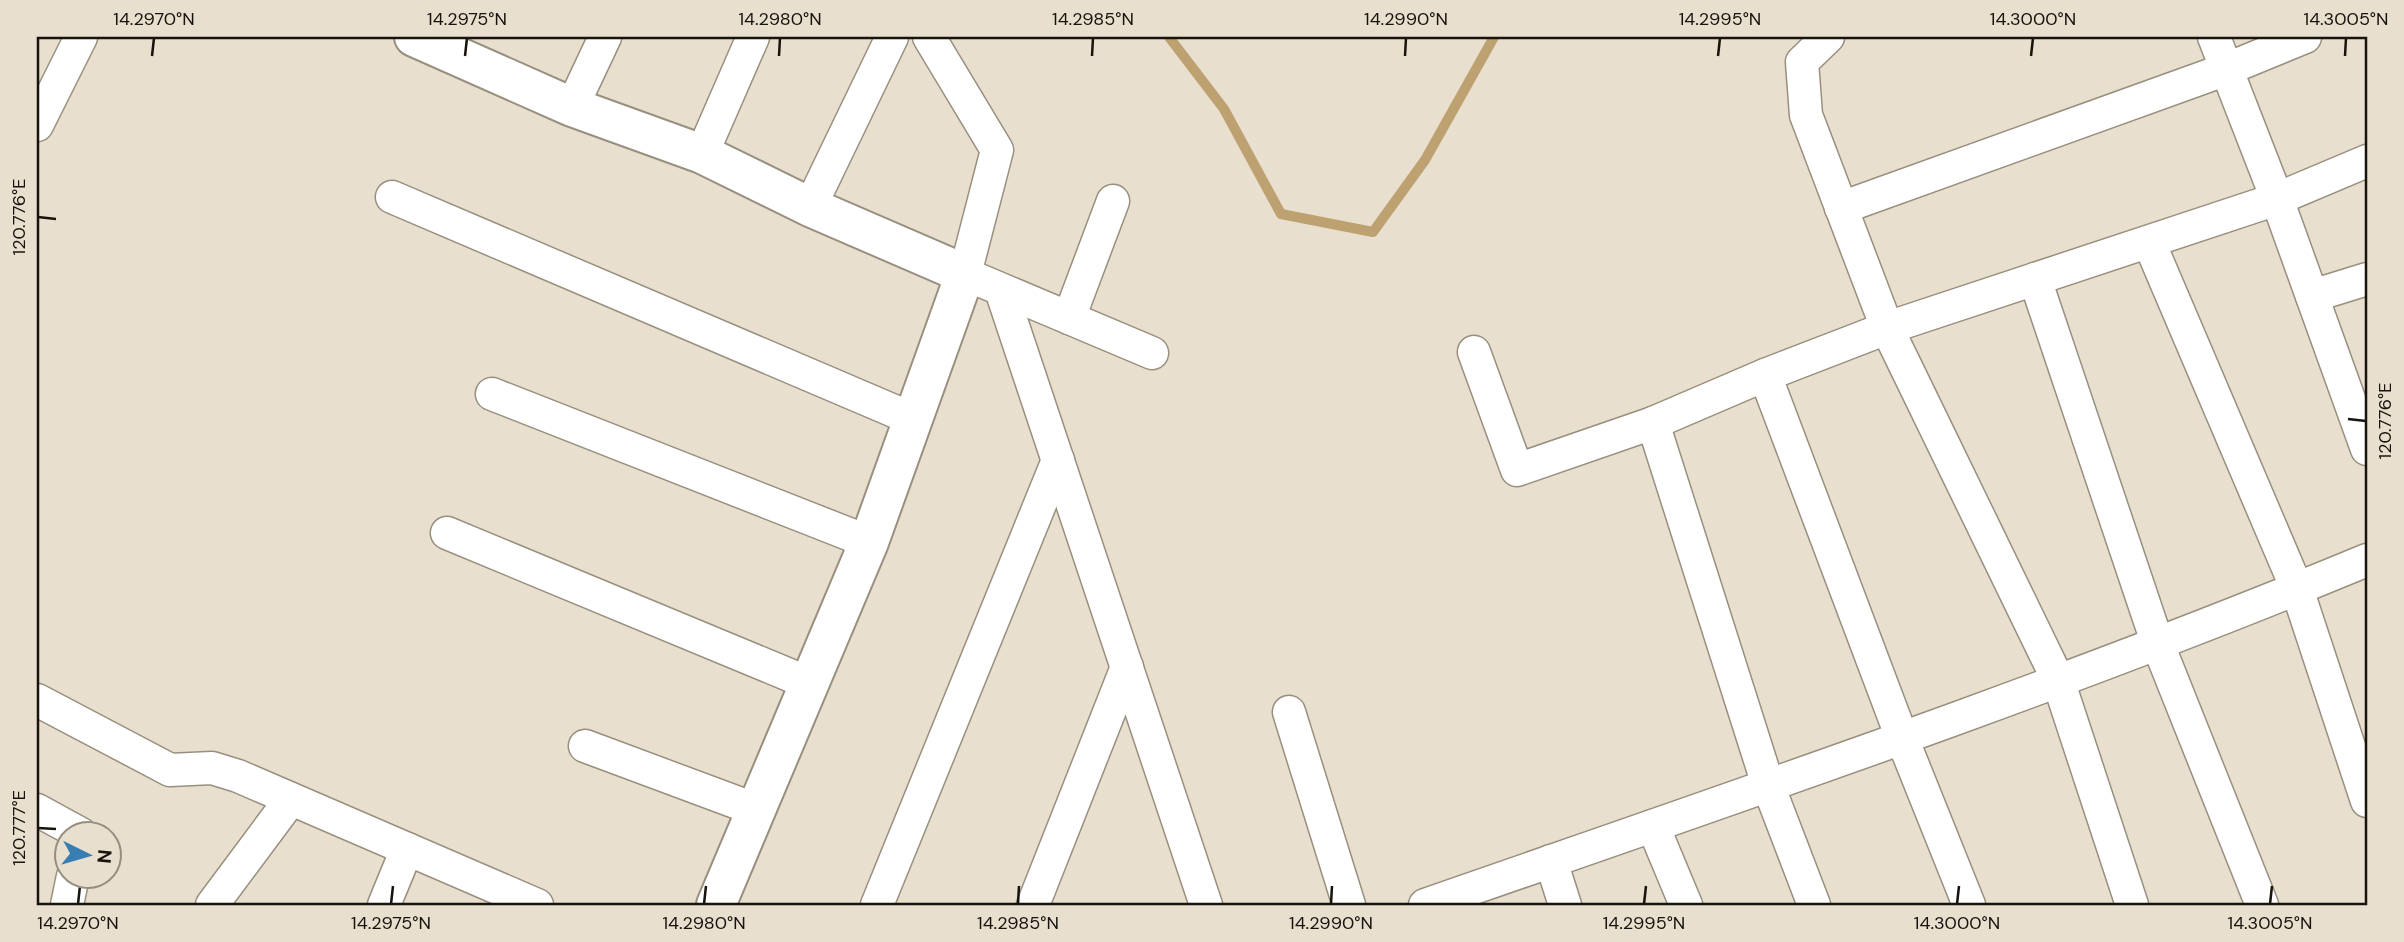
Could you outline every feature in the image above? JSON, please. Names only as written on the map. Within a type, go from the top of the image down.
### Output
[{"type":"street","points":[[37,125],[81,37]]},
{"type":"street","points":[[414,37],[461,46],[572,107],[702,154],[810,207],[1152,353]]},
{"type":"street","points":[[572,107],[604,37]]},
{"type":"street","points":[[702,154],[753,37]]},
{"type":"street","points":[[810,207],[891,37]]},
{"type":"street","points":[[716,905],[811,684],[915,420],[965,274],[997,150],[929,37]]},
{"type":"street","points":[[1828,37],[1802,62],[1806,115],[1887,328],[2058,680],[2132,905]]},
{"type":"street","points":[[2214,37],[2312,296],[2362,417],[2367,449]]},
{"type":"street","points":[[1841,208],[2227,69],[2305,37]]},
{"type":"street","points":[[1474,352],[1517,470],[1654,423],[1765,375],[1887,328],[2277,199],[2367,161]]},
{"type":"street","points":[[392,197],[915,420]]},
{"type":"street","points":[[1069,318],[1113,201]]},
{"type":"street","points":[[2148,242],[2297,589],[2366,793]]},
{"type":"street","points":[[2035,279],[2157,642],[2262,905]]},
{"type":"street","points":[[2312,296],[2367,279]]},
{"type":"street","points":[[1001,290],[1206,905]]},
{"type":"street","points":[[1765,375],[1902,738],[1969,905]]},
{"type":"street","points":[[492,394],[869,542]]},
{"type":"street","points":[[1654,423],[1768,785],[1814,905]]},
{"type":"street","points":[[877,905],[1058,460]]},
{"type":"street","points":[[447,533],[811,684]]},
{"type":"street","points":[[1425,905],[1902,738],[2367,560]]},
{"type":"street","points":[[1033,905],[1127,667]]},
{"type":"street","points":[[37,700],[170,770],[212,768],[238,776],[533,904]]},
{"type":"street","points":[[1289,712],[1349,905]]},
{"type":"street","points":[[585,746],[757,810]]},
{"type":"street","points":[[212,905],[291,799]]},
{"type":"street","points":[[37,810],[55,820]]},
{"type":"street","points":[[1653,826],[1686,905]]},
{"type":"street","points":[[384,905],[407,849]]},
{"type":"street","points":[[1550,861],[1565,905]]},
{"type":"waterway","points":[[1169,37],[1224,109],[1281,214],[1373,232],[1425,160],[1494,37]]}]
